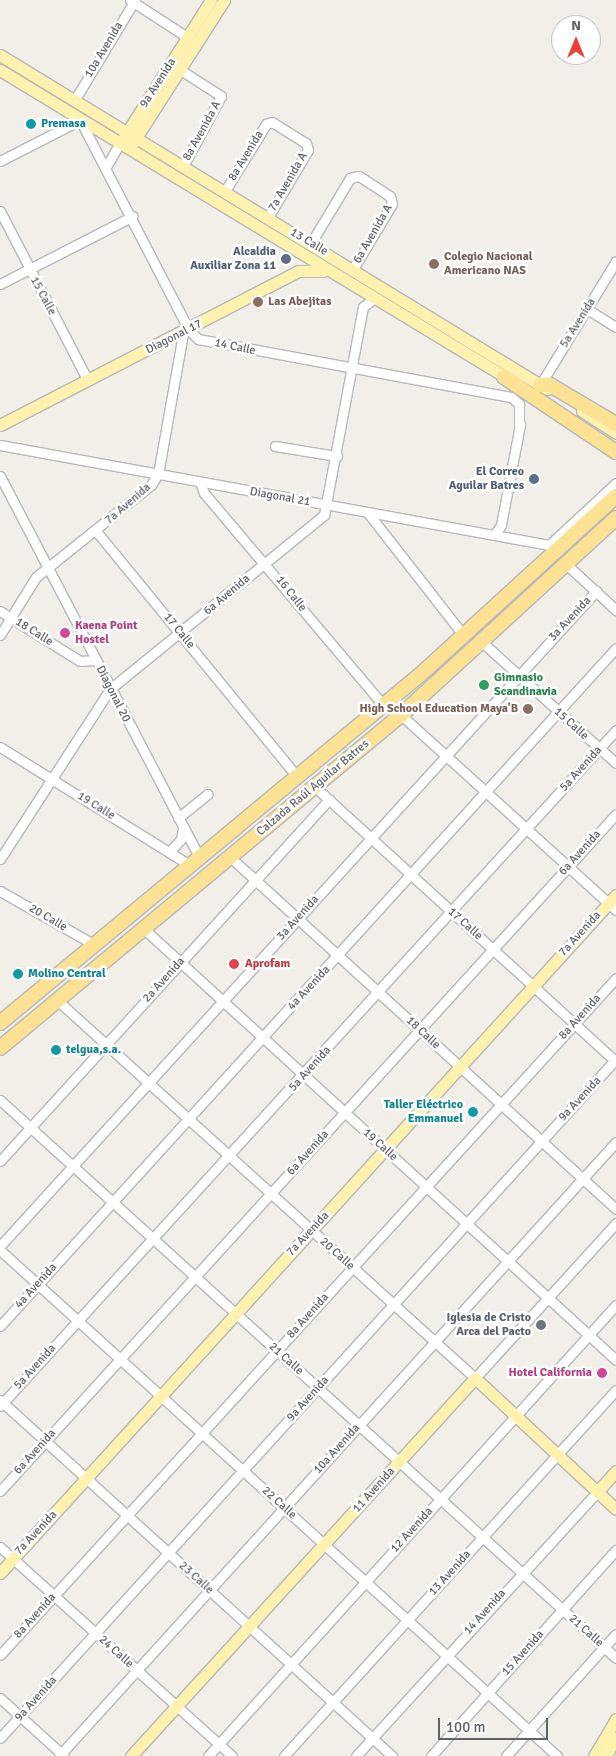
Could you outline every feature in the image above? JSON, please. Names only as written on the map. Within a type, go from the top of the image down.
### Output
[{"type":"highway","points":[[504,377],[519,396],[616,452]]},
{"type":"highway","points":[[540,385],[550,385],[616,424]]},
{"type":"highway","name":"Calzada Raúl Aguilar Batres","points":[[0,1023],[384,706],[464,636],[554,546],[616,496]]},
{"type":"highway","name":"Calzada Raúl Aguilar Batres","points":[[0,1048],[401,715],[483,643],[616,518]]},
{"type":"main road","name":"9a Avenida","points":[[125,146],[211,0]]},
{"type":"main road","name":"9a Avenida","points":[[131,135],[180,69],[224,0]]},
{"type":"main road","name":"13 Calle","points":[[0,55],[311,243],[616,433]]},
{"type":"main road","name":"13 Calle","points":[[0,70],[616,444]]},
{"type":"main road","name":"Diagonal 17","points":[[0,426],[186,331],[298,270],[315,268],[334,274]]},
{"type":"main road","name":"Diagonal 17","points":[[0,432],[15,419]]},
{"type":"main road","name":"7a Avenida","points":[[0,1572],[386,1150],[533,986],[614,903]]},
{"type":"main road","name":"20 Calle","points":[[475,1378],[616,1509]]},
{"type":"main road","name":"11 Avenida","points":[[131,1756],[475,1378]]},
{"type":"main road","name":"14 Avenida","points":[[597,1492],[616,1471]]},
{"type":"main road","points":[[594,1756],[616,1719]]},
{"type":"main road","points":[[606,1756],[616,1738]]},
{"type":"street","points":[[133,1],[188,37]]},
{"type":"street","name":"10a Avenida","points":[[74,101],[133,1]]},
{"type":"street","name":"8a Avenida A","points":[[180,69],[222,96],[183,166]]},
{"type":"street","points":[[0,161],[80,120],[133,216],[186,331]]},
{"type":"street","name":"7a Avenida A","points":[[268,217],[308,146],[269,122]]},
{"type":"street","name":"8a Avenida","points":[[225,191],[269,122]]},
{"type":"street","name":"9a Avenida","points":[[106,167],[125,146]]},
{"type":"street","name":"6a Avenida A","points":[[311,243],[353,175],[392,199],[353,269]]},
{"type":"street","name":"15 Calle","points":[[0,210],[88,382]]},
{"type":"street","points":[[0,284],[133,216]]},
{"type":"street","name":"5a Avenida","points":[[540,385],[616,262]]},
{"type":"street","points":[[328,506],[363,307],[374,298]]},
{"type":"street","points":[[587,309],[616,327]]},
{"type":"street","name":"14 Calle","points":[[186,331],[198,339],[352,369],[519,396]]},
{"type":"street","name":"7a Avenida","points":[[0,635],[36,577],[96,531],[151,485],[158,474],[186,331]]},
{"type":"street","points":[[495,534],[501,525],[518,429],[525,406],[519,396]]},
{"type":"street","name":"Diagonal 21","points":[[0,445],[554,546]]},
{"type":"street","points":[[275,446],[337,456]]},
{"type":"street","name":"Diagonal 20","points":[[0,476],[178,818],[196,862]]},
{"type":"street","name":"16 Calle","points":[[200,482],[204,493],[266,562],[384,706]]},
{"type":"street","name":"Calzada Raúl Aguilar Batres","points":[[554,546],[616,483]]},
{"type":"street","name":"6a Avenida","points":[[0,859],[49,777],[110,689],[182,634],[319,519],[328,506]]},
{"type":"street","points":[[368,513],[464,636]]},
{"type":"street","name":"17 Calle","points":[[96,531],[298,778]]},
{"type":"street","points":[[567,565],[616,610]]},
{"type":"street","name":"3a Avenida","points":[[0,1246],[518,675],[596,592]]},
{"type":"street","name":"18 Calle","points":[[0,611],[80,661],[96,660]]},
{"type":"street","name":"15 Calle","points":[[483,643],[557,712],[616,763]]},
{"type":"street","name":"4a Avenida","points":[[0,1326],[616,648]]},
{"type":"street","points":[[401,715],[526,829],[614,903]]},
{"type":"street","name":"5a Avenida","points":[[1,1402],[228,1155],[304,1076],[450,910],[616,730]]},
{"type":"street","name":"19 Calle","points":[[0,747],[169,852],[196,862]]},
{"type":"street","name":"17 Calle","points":[[314,786],[616,1061]]},
{"type":"street","points":[[178,818],[208,794]]},
{"type":"street","name":"2a Avenida","points":[[0,1161],[329,799]]},
{"type":"street","name":"6a Avenida","points":[[0,1491],[616,814]]},
{"type":"street","points":[[169,852],[181,839],[183,829]]},
{"type":"street","name":"18 Calle","points":[[230,857],[616,1209]]},
{"type":"street","name":"20 Calle","points":[[0,891],[95,945]]},
{"type":"street","name":"19 Calle","points":[[144,929],[616,1360]]},
{"type":"street","name":"8a Avenida","points":[[0,1655],[616,978]]},
{"type":"street","name":"20 Calle","points":[[57,1000],[475,1378]]},
{"type":"street","name":"9a Avenida","points":[[0,1738],[616,1061]]},
{"type":"street","name":"21 Calle","points":[[0,1100],[616,1658]]},
{"type":"street","name":"10a Avenida","points":[[62,1755],[136,1670],[616,1142]]},
{"type":"street","name":"11 Avenida","points":[[475,1378],[616,1223]]},
{"type":"street","name":"22 Calle","points":[[0,1250],[557,1756]]},
{"type":"street","name":"12 Avenida","points":[[208,1756],[616,1305]]},
{"type":"street","name":"13 Avenida","points":[[284,1756],[616,1390]]},
{"type":"street","name":"23 Calle","points":[[1,1402],[392,1756]]},
{"type":"street","name":"14 Avenida","points":[[356,1756],[446,1655],[597,1492]]},
{"type":"street","name":"24 Calle","points":[[0,1547],[232,1756]]},
{"type":"street","name":"15 Avenida","points":[[431,1756],[616,1550]]},
{"type":"street","points":[[506,1756],[616,1634]]},
{"type":"street","points":[[0,1698],[62,1755]]},
{"type":"place","name":"Premasa","points":[[31,124]]},
{"type":"place","name":"Alcaldia Auxiliar Zona 11","points":[[286,259]]},
{"type":"place","name":"Colegio Nacional Americano NAS","points":[[434,264]]},
{"type":"place","name":"Las Abejitas","points":[[258,302]]},
{"type":"place","name":"El Correo Aguilar Batres","points":[[534,479]]},
{"type":"place","name":"Kaena Point Hostel","points":[[65,633]]},
{"type":"place","name":"Gimnasio Scandinavia","points":[[484,685]]},
{"type":"place","name":"High School Education Maya'B","points":[[528,709]]},
{"type":"place","name":"Aprofam","points":[[234,964]]},
{"type":"place","name":"Molino Central","points":[[18,974]]},
{"type":"place","name":"telgua,s.a.","points":[[56,1050]]},
{"type":"place","name":"Taller Eléctrico Emmanuel","points":[[473,1112]]},
{"type":"place","name":"Iglesia de Cristo Arca del Pacto","points":[[541,1325]]},
{"type":"place","name":"Hotel California","points":[[602,1373]]}]
